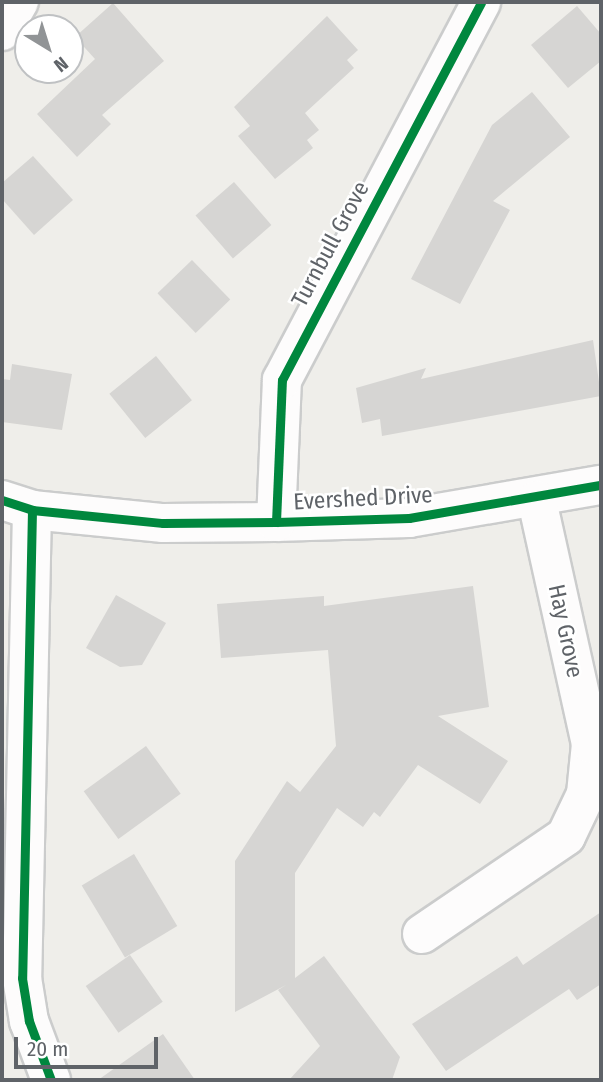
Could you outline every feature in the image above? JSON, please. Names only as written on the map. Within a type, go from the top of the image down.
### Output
[{"type":"street","points":[[2,31],[19,2]]},
{"type":"street","name":"Turnbull Grove","points":[[276,522],[282,380],[481,2]]},
{"type":"street","name":"Evershed Drive","points":[[17,505],[163,523],[409,518],[537,500],[601,485]]},
{"type":"street","name":"Hay Grove","points":[[422,934],[566,836],[586,794],[591,744],[537,500]]},
{"type":"street","points":[[17,505],[22,978],[29,1021],[51,1080]]},
{"type":"building","points":[[113,3],[164,61],[102,115],[111,124],[77,157],[37,114],[69,84],[84,84],[84,69],[95,59],[84,47],[84,29]]},
{"type":"building","points":[[577,6],[601,34],[601,61],[568,88],[531,45]]},
{"type":"building","points":[[327,16],[358,50],[347,60],[354,68],[305,113],[319,130],[307,140],[313,148],[275,179],[238,136],[250,126],[234,107]]},
{"type":"building","points":[[532,92],[570,137],[493,201],[510,210],[460,304],[411,279],[492,125]]},
{"type":"building","points":[[33,156],[73,200],[34,235],[2,199],[2,183]]},
{"type":"building","points":[[234,182],[271,225],[233,258],[196,215]]},
{"type":"building","points":[[192,260],[230,300],[196,333],[157,293]]},
{"type":"building","points":[[593,340],[601,396],[382,436],[380,419],[362,423],[356,388],[426,368],[421,379]]},
{"type":"building","points":[[156,356],[192,400],[145,438],[109,394]]},
{"type":"building","points":[[12,364],[72,374],[62,430],[2,422],[2,379],[10,380]]},
{"type":"building","points":[[473,586],[489,707],[438,716],[508,761],[480,804],[418,765],[380,817],[374,812],[363,827],[337,808],[295,873],[295,978],[324,956],[400,1057],[392,1080],[289,1080],[320,1046],[278,990],[286,985],[235,1012],[235,861],[287,781],[300,792],[336,746],[328,650],[221,658],[217,604],[324,596],[324,606]]},
{"type":"building","points":[[116,595],[166,623],[142,665],[120,667],[86,648]]},
{"type":"building","points":[[146,746],[181,794],[118,839],[84,791]]},
{"type":"building","points":[[134,854],[177,926],[125,957],[82,885]]},
{"type":"building","points":[[601,912],[601,984],[577,1000],[569,989],[446,1071],[412,1024],[517,956],[523,965]]},
{"type":"building","points":[[130,955],[163,1002],[118,1033],[86,986]]},
{"type":"building","points":[[163,1034],[195,1080],[98,1080]]},
{"type":"cycle path","points":[[276,522],[282,380],[481,2]]},
{"type":"cycle path","points":[[2,500],[32,510],[163,523],[276,522],[409,518],[601,485]]},
{"type":"cycle path","points":[[32,510],[22,978],[29,1021],[51,1080]]}]
